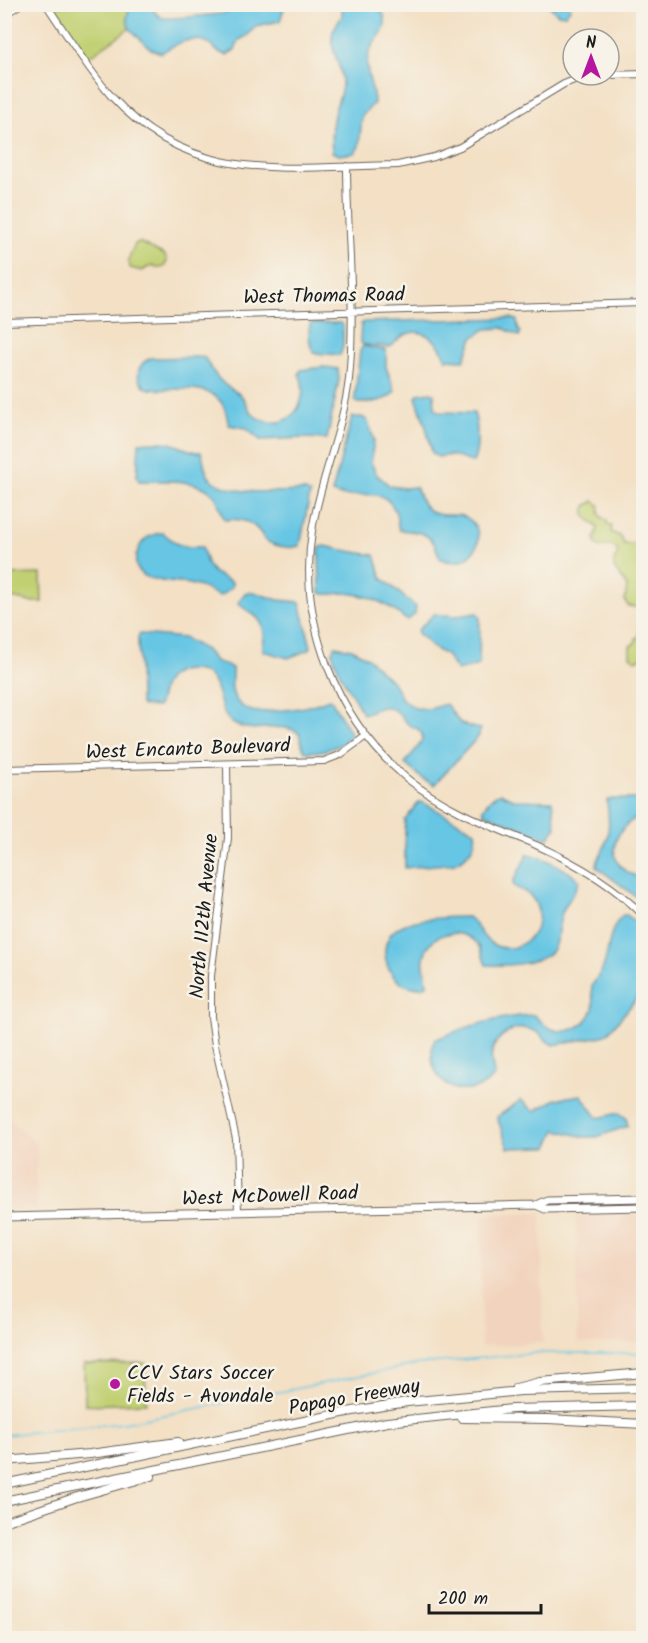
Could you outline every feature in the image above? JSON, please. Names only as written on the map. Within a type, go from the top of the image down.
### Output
[{"type":"highway","points":[[497,1393],[540,1382],[644,1373]]},
{"type":"highway","name":"Papago Freeway","points":[[4,1484],[391,1404],[497,1393],[644,1388]]},
{"type":"highway","name":"Papago Freeway","points":[[4,1501],[344,1430],[432,1416],[519,1409],[644,1406]]},
{"type":"highway","points":[[432,1416],[644,1424]]},
{"type":"highway","points":[[4,1461],[90,1454],[241,1434]]},
{"type":"highway","points":[[4,1522],[100,1490],[167,1472],[188,1463]]},
{"type":"main road","name":"West McDowell Road","points":[[5,1217],[536,1205],[547,1200],[644,1198]]},
{"type":"main road","name":"West McDowell Road","points":[[536,1205],[545,1209],[644,1207]]},
{"type":"street","points":[[4,15],[21,4]]},
{"type":"street","points":[[46,4],[112,97],[148,130],[171,144],[204,157],[244,167],[398,165],[434,157],[460,147],[561,86]]},
{"type":"street","points":[[621,75],[644,74]]},
{"type":"street","points":[[347,165],[351,311],[348,385],[339,432],[317,503],[309,573],[311,600],[321,648],[335,685],[366,736],[405,777],[434,799],[477,821],[567,860],[609,887],[644,916]]},
{"type":"street","name":"West Thomas Road","points":[[4,322],[644,303]]},
{"type":"street","name":"West Encanto Boulevard","points":[[4,769],[324,761],[340,755],[366,736]]},
{"type":"street","name":"North 112th Avenue","points":[[226,764],[228,838],[211,976],[211,1017],[235,1133],[238,1212]]},
{"type":"shaded area","points":[[5,1114],[37,1145],[37,1209],[5,1209]]},
{"type":"shaded area","points":[[614,1212],[643,1213],[643,1342],[578,1343],[576,1215]]},
{"type":"shaded area","points":[[541,1213],[543,1343],[481,1346],[481,1215]]},
{"type":"green space","points":[[51,5],[130,5],[127,17],[129,29],[87,58]]},
{"type":"green space","points":[[139,242],[165,255],[167,261],[164,267],[159,268],[152,265],[142,271],[130,268],[128,260],[135,244]]},
{"type":"green space","points":[[594,501],[600,506],[600,515],[607,520],[607,525],[612,526],[611,532],[620,536],[624,544],[637,544],[640,550],[644,576],[643,612],[637,607],[628,606],[625,601],[627,586],[614,568],[614,560],[618,554],[616,548],[609,545],[600,548],[596,544],[598,528],[585,514],[586,506]]},
{"type":"green space","points":[[41,574],[42,602],[12,598],[5,614],[5,575]]},
{"type":"green space","points":[[639,624],[643,624],[643,658],[635,660],[630,656],[630,646],[639,636]]},
{"type":"green space","name":"CCV Stars Soccer Fields - Avondale","points":[[145,1363],[146,1403],[85,1405],[84,1364]]},
{"type":"water","points":[[366,4],[376,7],[384,15],[385,27],[370,49],[367,60],[374,103],[362,116],[359,146],[355,153],[339,155],[332,152],[332,133],[342,83],[333,50],[332,34],[342,17],[342,5]]},
{"type":"water","points":[[130,5],[150,5],[159,16],[167,18],[226,13],[231,11],[234,5],[285,5],[280,21],[256,26],[247,36],[239,40],[235,50],[227,55],[218,52],[207,43],[195,40],[183,42],[161,53],[151,49],[129,28],[127,17]]},
{"type":"water","points":[[445,5],[493,5],[474,11],[462,11]]},
{"type":"water","points":[[548,5],[570,5],[570,9],[565,15],[558,14]]},
{"type":"water","points":[[511,318],[517,320],[518,329],[521,332],[519,336],[503,328],[486,329],[473,338],[464,360],[446,359],[434,340],[422,333],[408,333],[390,347],[366,345],[360,340],[361,324],[364,322]]},
{"type":"water","points":[[341,323],[343,325],[343,347],[340,355],[314,353],[309,335],[310,324]]},
{"type":"water","points":[[363,346],[386,350],[386,367],[395,391],[383,399],[358,403],[355,397],[360,351]]},
{"type":"water","points":[[202,357],[226,386],[241,396],[253,415],[271,422],[280,422],[289,418],[300,404],[302,384],[299,374],[301,370],[323,367],[338,369],[339,380],[327,439],[260,440],[246,428],[229,425],[224,407],[210,393],[191,389],[149,389],[140,382],[138,373],[140,368],[151,358]]},
{"type":"water","points":[[431,392],[434,394],[435,408],[439,412],[474,413],[477,438],[473,462],[452,456],[438,457],[432,453],[416,397],[418,394]]},
{"type":"water","points":[[352,417],[362,417],[367,420],[374,439],[371,462],[376,474],[390,486],[416,487],[423,504],[435,513],[459,515],[470,520],[478,536],[473,552],[460,561],[451,562],[441,559],[435,545],[428,537],[399,530],[395,511],[383,497],[332,493]]},
{"type":"water","points":[[165,442],[201,452],[206,472],[210,478],[229,488],[256,492],[306,491],[310,494],[300,546],[277,546],[264,539],[248,522],[235,519],[225,520],[213,494],[198,485],[178,481],[139,481],[137,477],[139,443]]},
{"type":"water","points":[[163,533],[177,544],[202,547],[208,566],[214,573],[232,582],[232,587],[220,596],[198,586],[154,580],[145,576],[138,570],[136,562],[138,550],[148,537]]},
{"type":"water","points":[[325,546],[375,555],[382,578],[416,607],[415,614],[408,620],[384,604],[369,598],[344,593],[320,593],[319,550]]},
{"type":"water","points":[[253,592],[278,600],[300,602],[311,647],[309,650],[288,658],[263,651],[262,624],[256,616],[238,603],[245,593]]},
{"type":"water","points":[[477,613],[480,617],[479,665],[457,671],[446,655],[433,648],[418,633],[418,630],[434,614],[456,616]]},
{"type":"water","points":[[140,634],[184,638],[206,650],[215,661],[232,668],[231,685],[234,696],[241,706],[251,711],[295,709],[329,699],[351,735],[342,743],[331,748],[306,752],[299,733],[291,729],[275,727],[251,729],[236,725],[223,711],[215,684],[210,676],[201,672],[180,671],[165,683],[157,707],[143,706],[140,703],[138,637]]},
{"type":"water","points":[[335,646],[352,649],[368,658],[395,685],[402,699],[415,708],[429,709],[446,704],[461,724],[480,729],[479,736],[434,785],[405,764],[421,742],[421,733],[390,708],[382,707],[363,714],[340,674],[332,652]]},
{"type":"water","points":[[500,793],[515,800],[552,801],[556,827],[548,839],[484,813],[483,809],[488,802]]},
{"type":"water","points":[[643,799],[643,815],[622,829],[614,848],[621,867],[630,874],[643,878],[643,902],[597,867],[608,833],[607,800]]},
{"type":"water","points":[[419,802],[475,831],[473,846],[464,858],[455,863],[405,868],[405,820]]},
{"type":"water","points":[[528,854],[555,864],[579,880],[562,913],[555,945],[548,954],[522,963],[486,965],[477,943],[467,936],[451,933],[436,938],[426,950],[424,965],[427,985],[414,987],[403,984],[394,976],[385,954],[386,943],[392,932],[403,925],[435,918],[468,917],[488,941],[503,948],[522,944],[530,937],[536,929],[538,909],[533,899],[514,886],[513,882]]},
{"type":"water","points":[[623,915],[627,915],[643,930],[643,985],[634,1002],[607,1034],[554,1045],[535,1031],[515,1029],[503,1035],[494,1046],[491,1058],[495,1076],[483,1085],[471,1090],[459,1090],[448,1086],[440,1078],[434,1068],[432,1055],[434,1040],[471,1026],[520,1016],[534,1015],[546,1026],[561,1031],[575,1028],[586,1021],[593,1009],[592,986],[605,963],[614,927]]},
{"type":"water","points":[[581,1095],[598,1118],[619,1113],[626,1118],[628,1126],[597,1137],[585,1137],[556,1130],[548,1147],[508,1148],[497,1117],[521,1100],[534,1111],[556,1099]]},
{"type":"waterway","points":[[4,1435],[124,1423],[419,1364],[536,1353],[644,1353]]},
{"type":"place","name":"CCV Stars Soccer Fields - Avondale","points":[[115,1384]]}]
